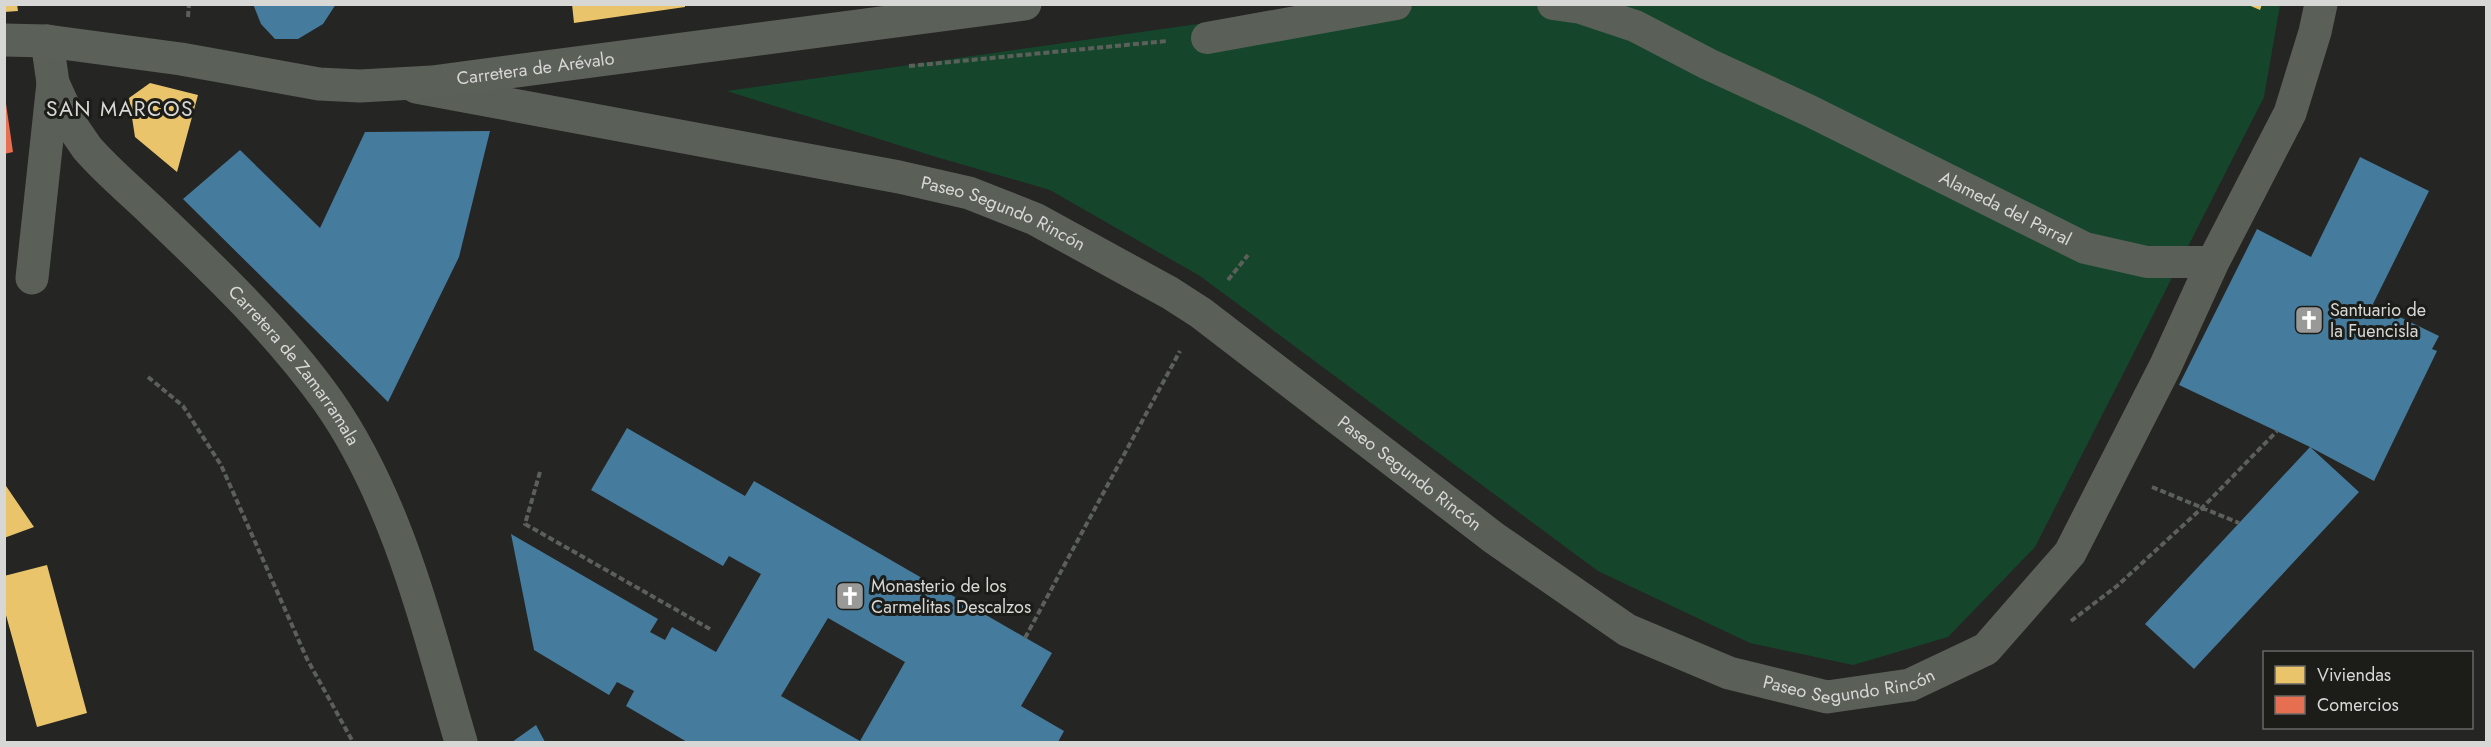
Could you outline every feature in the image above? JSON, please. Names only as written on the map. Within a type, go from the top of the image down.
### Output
[{"type":"main road","name":"Carretera de Arévalo","points":[[4,40],[47,40],[181,59],[319,84],[402,84],[453,80],[1025,4]]},
{"type":"street","points":[[1207,38],[1396,4]]},
{"type":"street","name":"Alameda del Parral","points":[[1553,4],[1581,8],[1635,26],[1708,64],[2008,208],[2085,248],[2147,262],[2213,262]]},
{"type":"street","points":[[2213,262],[2290,113],[2315,32],[2320,4]]},
{"type":"street","name":"Carretera de Zamarramala","points":[[47,40],[53,83],[74,129],[87,148],[233,290],[302,367],[351,436],[384,504],[405,560],[461,742]]},
{"type":"street","points":[[32,278],[53,83]]},
{"type":"street","name":"Paseo Segundo Rincón","points":[[402,84],[899,177],[969,194],[1035,219],[1134,272],[1201,313],[1494,538],[1628,630],[1729,673],[1827,697],[1910,685],[1986,649],[2070,553],[2165,367],[2213,262]]},
{"type":"path","points":[[898,67],[1207,38]]},
{"type":"path","points":[[1025,638],[1201,313]]},
{"type":"path","points":[[148,377],[183,406],[221,465],[307,659],[353,742]]},
{"type":"path","points":[[2067,624],[2117,586],[2202,508],[2277,431]]},
{"type":"path","points":[[2113,470],[2239,524]]},
{"type":"path","points":[[540,472],[525,524],[710,629]]},
{"type":"green space","points":[[1338,4],[2280,5],[2264,97],[2035,547],[1948,637],[1853,665],[1750,643],[1598,571],[1200,276],[1050,190],[727,91]]},
{"type":"building: Viviendas","points":[[4,4],[17,4],[18,11],[4,12]]},
{"type":"building: Viviendas","points":[[572,4],[685,4],[685,7],[574,23]]},
{"type":"building: Viviendas","points":[[2246,4],[2262,4],[2260,10]]},
{"type":"building: Viviendas","points":[[150,83],[198,95],[177,172],[135,137],[129,98]]},
{"type":"building: Viviendas","points":[[4,483],[34,527],[4,538]]},
{"type":"building: Viviendas","points":[[47,565],[87,713],[37,727],[4,608],[4,576]]},
{"type":"building: Comercios","points":[[4,90],[13,152],[4,154]]},
{"type":"building: Público","points":[[253,4],[336,4],[323,24],[298,39],[275,39],[261,24]]},
{"type":"building: Público","points":[[490,131],[459,257],[388,402],[183,199],[240,150],[320,228],[365,132]]},
{"type":"building: Público","name":"Santuario de la Fuencisla","points":[[2360,157],[2429,191],[2373,304],[2439,336],[2432,349],[2437,351],[2374,481],[2308,446],[2179,385],[2257,229],[2311,257]]},
{"type":"building: Público","name":"Monasterio de los Carmelitas Descalzos","points":[[627,428],[745,496],[754,481],[1052,653],[1021,706],[1064,731],[1058,742],[687,742],[626,706],[634,691],[617,682],[609,695],[534,650],[511,534],[658,619],[650,632],[665,640],[672,627],[716,652],[761,574],[729,556],[723,566],[591,490]],"holes":[[[828,618],[905,662],[860,741],[781,696]]]},
{"type":"building: Público","points":[[2310,447],[2359,492],[2194,669],[2145,624]]},
{"type":"building: Público","points":[[536,725],[545,742],[512,742]]},
{"type":"place","name":"Santuario de la Fuencisla","points":[[2309,320]]},
{"type":"place","name":"Monasterio de los Carmelitas Descalzos","points":[[850,596]]},
{"type":"district","name":"SAN MARCOS","points":[[120,109]]}]
